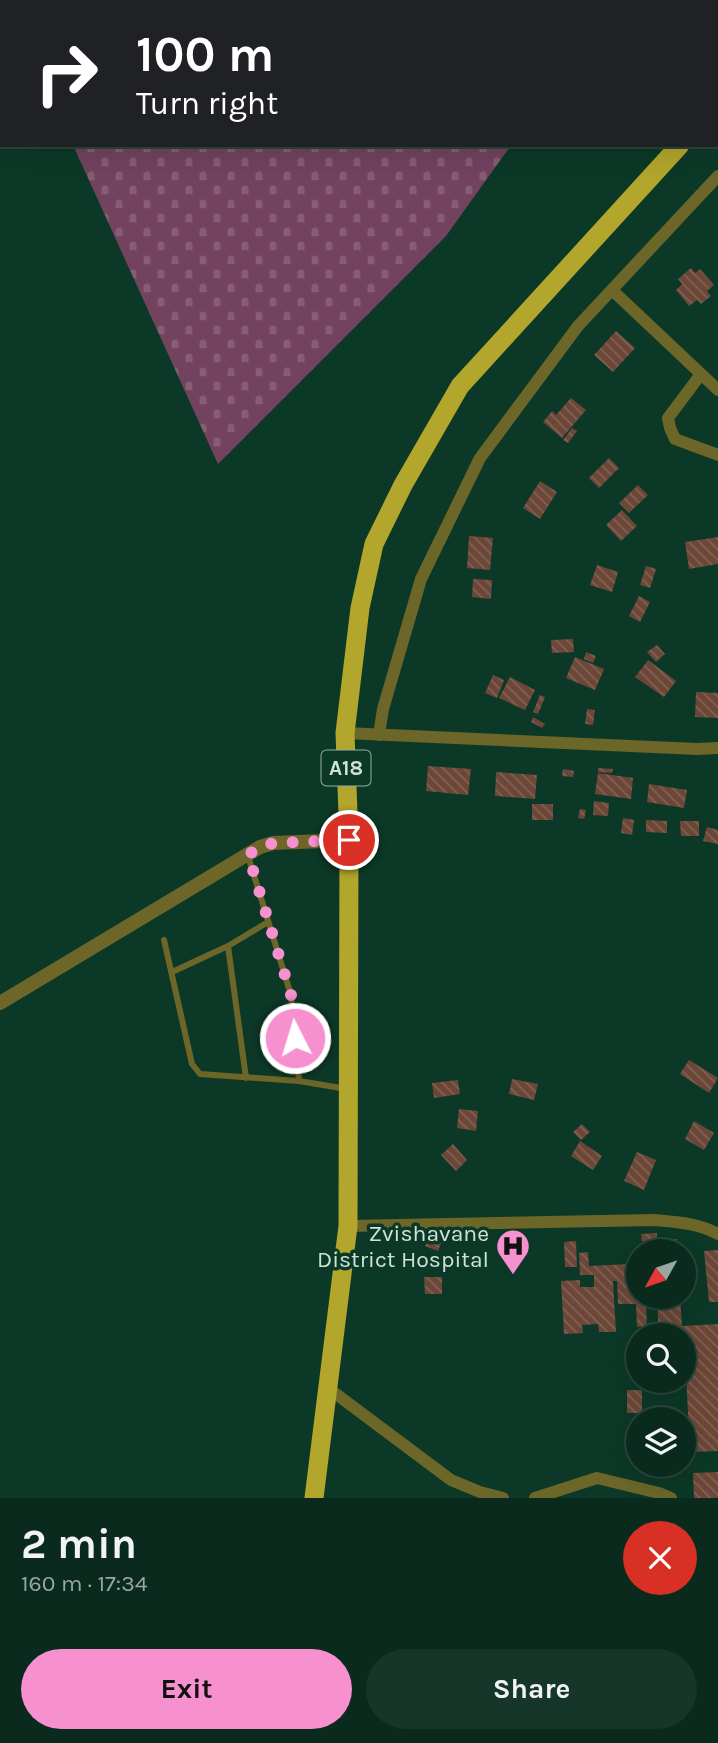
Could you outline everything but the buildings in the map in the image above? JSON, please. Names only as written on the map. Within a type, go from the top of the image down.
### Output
[{"type":"highway","name":"A18","points":[[314,1498],[348,1226],[349,840],[345,733],[360,608],[374,544],[403,485],[460,386],[674,147]]},
{"type":"street","points":[[379,735],[383,709],[421,579],[480,458],[578,327],[718,176]]},
{"type":"street","points":[[612,290],[718,390]]},
{"type":"street","points":[[701,374],[668,418],[670,428],[675,439],[718,455]]},
{"type":"street","points":[[345,733],[718,748]]},
{"type":"street","points":[[0,1003],[248,854],[273,843],[349,840]]},
{"type":"street","points":[[348,1226],[654,1220],[681,1222],[708,1228],[718,1234]]},
{"type":"street","points":[[328,1388],[451,1480],[503,1498]]},
{"type":"street","points":[[535,1498],[597,1478],[670,1498]]},
{"type":"lane","points":[[248,854],[291,995],[299,1082]]},
{"type":"lane","points":[[172,972],[228,946],[268,922]]},
{"type":"lane","points":[[164,940],[192,1064],[200,1074],[349,1089]]},
{"type":"lane","points":[[228,946],[246,1078]]},
{"type":"green space","points":[[74,147],[508,147],[446,236],[218,464]]},
{"type":"place","name":"Zvishavane District Hospital","points":[[513,1276]]},
{"type":"route","points":[[295,1038],[291,995],[248,854],[273,843],[349,840]]}]
